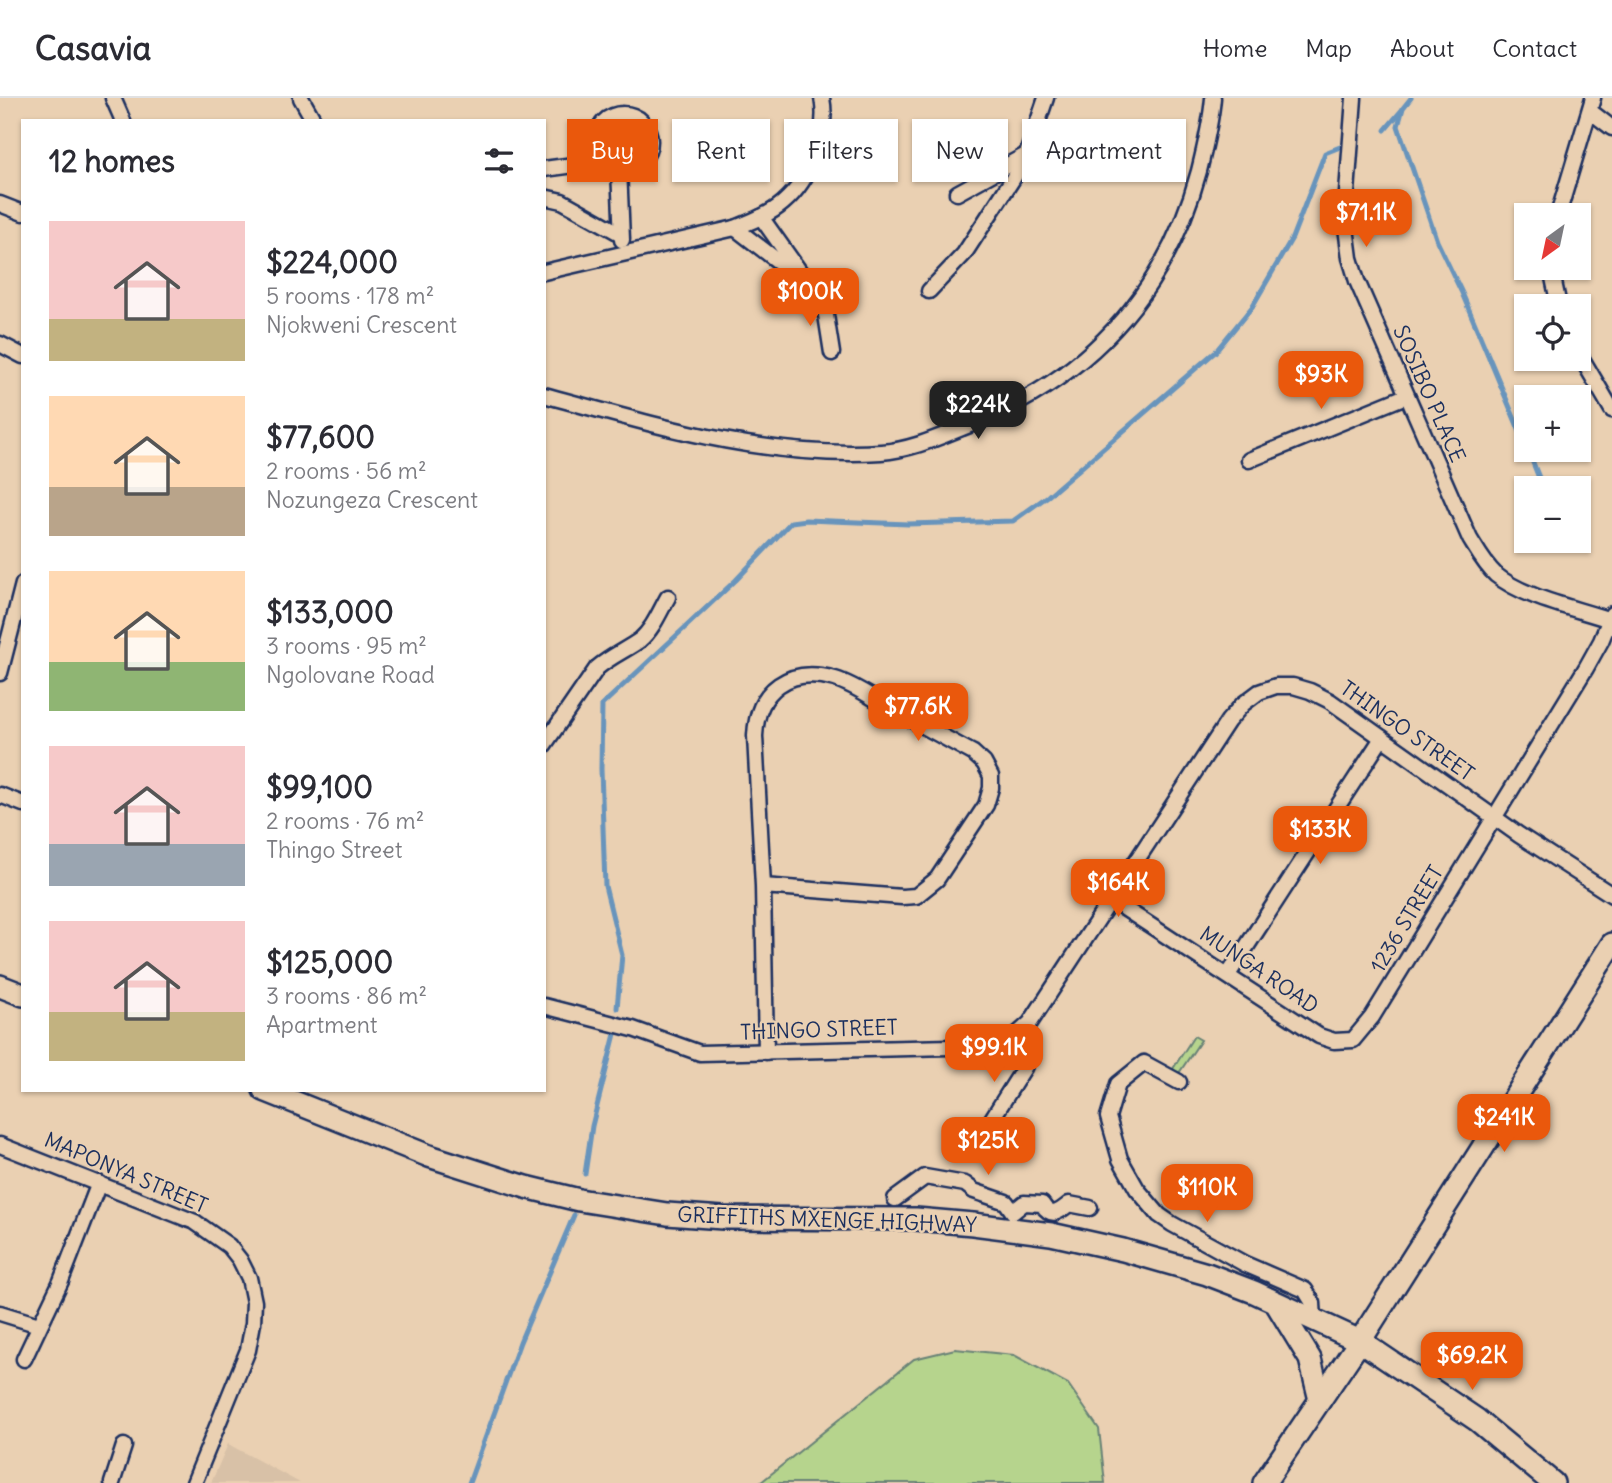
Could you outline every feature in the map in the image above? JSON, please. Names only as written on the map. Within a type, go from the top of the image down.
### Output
[{"type":"street","points":[[113,98],[121,119]]},
{"type":"street","points":[[301,98],[313,119]]},
{"type":"street","points":[[546,271],[735,228],[761,217],[784,202],[812,161],[822,134],[822,98]]},
{"type":"street","points":[[1039,119],[1046,98]]},
{"type":"street","points":[[546,396],[695,435],[766,449],[884,452],[921,444],[985,420],[1041,390],[1087,357],[1138,303],[1158,273],[1192,195],[1206,143],[1213,98]]},
{"type":"street","name":"SOSIBO PLACE","points":[[1354,98],[1345,220],[1350,258],[1357,281],[1406,396],[1470,539],[1482,560],[1513,586],[1611,617]]},
{"type":"street","points":[[1591,105],[1612,128]]},
{"type":"street","points":[[1562,203],[1591,105]]},
{"type":"street","points":[[607,119],[627,113],[638,119]]},
{"type":"street","points":[[957,193],[1022,157]]},
{"type":"street","points":[[929,291],[964,254],[1022,162]]},
{"type":"street","points":[[546,169],[567,166]]},
{"type":"street","points":[[619,182],[622,252]]},
{"type":"street","points":[[546,197],[562,201],[621,234]]},
{"type":"street","points":[[0,204],[21,212]]},
{"type":"street","points":[[761,217],[814,289]]},
{"type":"street","points":[[735,228],[823,296],[832,354]]},
{"type":"street","points":[[0,344],[21,355]]},
{"type":"street","points":[[1589,371],[1612,410]]},
{"type":"street","points":[[1249,460],[1406,396]]},
{"type":"street","points":[[0,673],[21,592]]},
{"type":"street","points":[[546,742],[597,668],[609,657],[639,640],[649,629],[668,597]]},
{"type":"street","name":"1236 STREET","points":[[1353,1040],[1372,1017],[1586,668],[1611,617]]},
{"type":"street","points":[[763,886],[916,896],[937,879],[986,804],[991,789],[991,776],[984,763],[973,753],[838,680],[812,675],[788,679],[765,697],[756,720],[766,1052]]},
{"type":"street","name":"THINGO STREET","points":[[546,1007],[634,1030],[700,1053],[993,1046],[1013,1038],[1030,1023],[1228,721],[1243,704],[1259,692],[1276,686],[1293,686],[1330,701],[1493,818],[1612,895]]},
{"type":"street","points":[[1228,975],[1382,738]]},
{"type":"street","points":[[0,795],[21,803]]},
{"type":"street","name":"MUNGA ROAD","points":[[1111,899],[1319,1036],[1334,1041],[1353,1040]]},
{"type":"street","points":[[1264,1483],[1360,1341],[1612,944]]},
{"type":"street","points":[[0,986],[21,994]]},
{"type":"street","points":[[985,1130],[1031,1052],[993,1046]]},
{"type":"street","points":[[1179,1082],[1144,1063],[1118,1084],[1108,1117],[1125,1171],[1149,1205],[1172,1224],[1245,1264],[1305,1290],[1313,1303],[1314,1320]]},
{"type":"street","name":"GRIFFITHS MXENGE HIGHWAY","points":[[269,1092],[429,1156],[579,1200],[667,1214],[916,1219],[1051,1234],[1123,1250],[1207,1274],[1360,1341],[1477,1420],[1553,1483]]},
{"type":"street","name":"MAPONYA STREET","points":[[0,1145],[195,1222],[229,1246],[240,1260],[249,1278],[254,1302],[248,1350],[194,1483]]},
{"type":"street","points":[[894,1199],[925,1177],[965,1184],[974,1191],[1006,1202],[1013,1212],[1024,1203],[1042,1204],[1053,1214],[1059,1213],[1069,1204],[1090,1208]]},
{"type":"street","points":[[24,1359],[61,1282],[99,1183]]},
{"type":"street","points":[[1276,1303],[1310,1359],[1320,1400]]},
{"type":"street","points":[[0,1313],[39,1325]]},
{"type":"street","points":[[112,1483],[124,1446]]},
{"type":"shaded area","points":[[228,1444],[300,1483],[211,1483]]},
{"type":"green space","points":[[1194,1036],[1201,1040],[1175,1079],[1169,1075]]},
{"type":"green space","points":[[955,1349],[1014,1355],[1068,1384],[1099,1429],[1105,1483],[760,1483],[914,1359]]},
{"type":"waterway","points":[[1411,98],[1403,108],[1398,126],[1437,241],[1514,417]]},
{"type":"waterway","points":[[1385,130],[1401,111]]},
{"type":"waterway","points":[[617,1008],[622,955],[605,886],[602,705],[736,580],[791,522],[806,520],[908,524],[1013,521],[1048,496],[1216,351],[1252,307],[1292,238],[1325,153],[1340,147]]},
{"type":"waterway","points":[[1533,462],[1538,476]]},
{"type":"waterway","points":[[585,1174],[592,1126],[615,1034]]},
{"type":"waterway","points":[[469,1483],[520,1342],[574,1215]]}]
